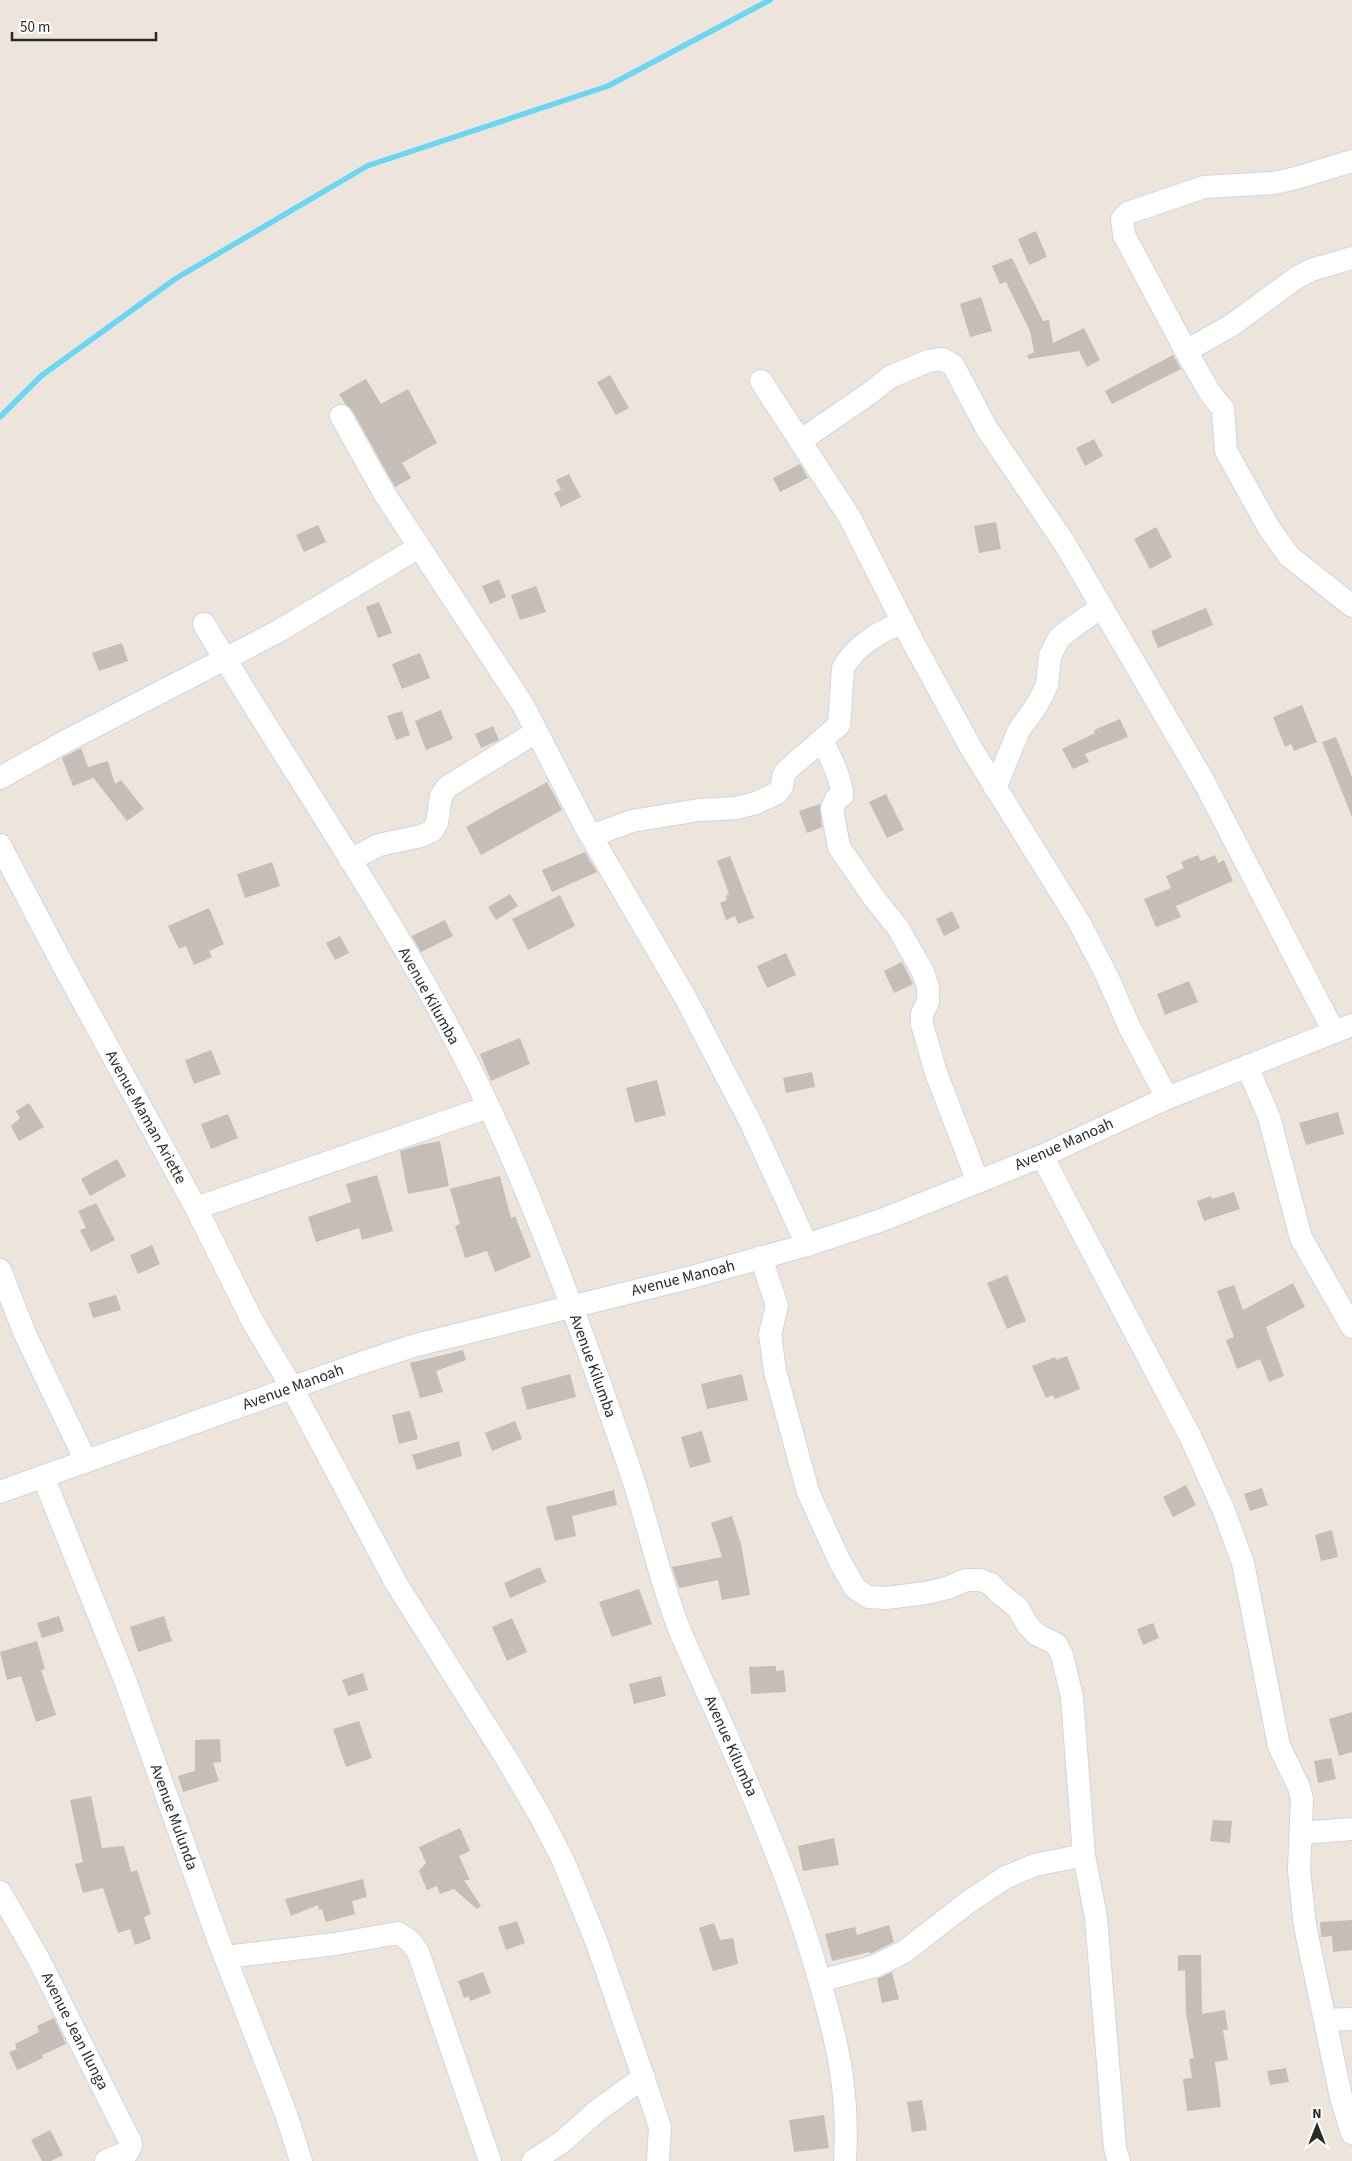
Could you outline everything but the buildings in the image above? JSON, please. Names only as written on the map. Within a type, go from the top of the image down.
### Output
[{"type":"street","points":[[1352,161],[1274,183],[1204,187],[1124,216],[1122,219],[1124,235],[1186,351],[1210,393],[1223,409],[1226,451],[1269,528],[1289,556],[1352,606]]},
{"type":"street","points":[[1186,351],[1232,325],[1296,278],[1311,270],[1352,258]]},
{"type":"street","points":[[800,440],[870,393],[890,377],[928,361],[942,359],[953,365],[987,429],[1065,544],[1204,782],[1343,1029]]},
{"type":"street","points":[[761,381],[849,516],[903,622],[995,788],[1079,922],[1107,976],[1129,1026],[1167,1098]]},
{"type":"street","points":[[341,416],[384,493],[523,705],[591,836],[685,997],[751,1123],[807,1245]]},
{"type":"street","points":[[0,778],[66,741],[277,632],[419,547]]},
{"type":"street","points":[[995,788],[1019,730],[1036,705],[1046,685],[1050,656],[1059,638],[1102,607]]},
{"type":"street","points":[[591,836],[632,821],[699,810],[736,808],[756,803],[777,793],[782,786],[786,771],[839,725],[843,668],[847,661],[877,633],[903,622]]},
{"type":"street","name":"Avenue Kilumba","points":[[204,624],[410,959],[468,1066],[503,1136],[532,1205],[572,1305],[632,1477],[678,1624],[755,1801],[795,1902],[833,2025],[843,2071],[847,2111],[846,2161]]},
{"type":"street","points":[[350,860],[379,845],[421,836],[432,831],[437,823],[441,796],[447,787],[536,732]]},
{"type":"street","points":[[822,741],[842,787],[842,796],[836,799],[832,808],[839,847],[874,898],[898,928],[923,972],[928,987],[928,1002],[922,1014],[922,1024],[943,1091],[978,1182]]},
{"type":"street","name":"Avenue Maman Ariette","points":[[0,845],[63,965],[196,1208],[253,1322],[292,1388],[396,1583],[508,1761],[559,1853],[597,1943],[644,2077],[660,2127],[658,2161]]},
{"type":"street","name":"Avenue Manoah","points":[[0,1492],[416,1345],[572,1305],[692,1277],[807,1245],[882,1220],[1042,1156],[1167,1098],[1343,1029]]},
{"type":"street","points":[[1247,1066],[1269,1117],[1301,1238],[1352,1326]]},
{"type":"street","points":[[196,1208],[488,1107]]},
{"type":"street","points":[[1042,1156],[1191,1438],[1224,1511],[1245,1572],[1279,1746],[1299,1786],[1302,1799],[1299,1870],[1305,1926],[1341,2097],[1352,2133]]},
{"type":"street","points":[[761,1257],[777,1306],[770,1334],[775,1371],[808,1492],[839,1560],[855,1588],[868,1597],[886,1598],[926,1593],[947,1588],[966,1580],[980,1580],[991,1584],[1018,1608],[1026,1624],[1036,1634],[1056,1644],[1066,1667],[1072,1697],[1084,1855],[1096,1918],[1115,2148],[1120,2161]]},
{"type":"street","points":[[0,1270],[25,1334],[86,1461]]},
{"type":"street","name":"Avenue Mulunda","points":[[43,1476],[125,1680],[225,1957],[276,2087],[301,2161]]},
{"type":"street","points":[[1301,1833],[1352,1829]]},
{"type":"street","points":[[820,1981],[875,1966],[904,1952],[967,1903],[1006,1877],[1035,1865],[1084,1855]]},
{"type":"street","name":"Avenue Jean Ilunga","points":[[0,1892],[38,1958],[130,2141],[131,2145],[128,2152],[106,2161]]},
{"type":"street","points":[[225,1957],[335,1944],[398,1933],[410,1941],[418,1952],[490,2161]]},
{"type":"street","points":[[1325,2020],[1352,2019]]},
{"type":"street","points":[[533,2161],[562,2142],[597,2111],[644,2077]]},
{"type":"waterway","points":[[0,417],[41,376],[175,279],[367,166],[608,86],[770,0]]}]
